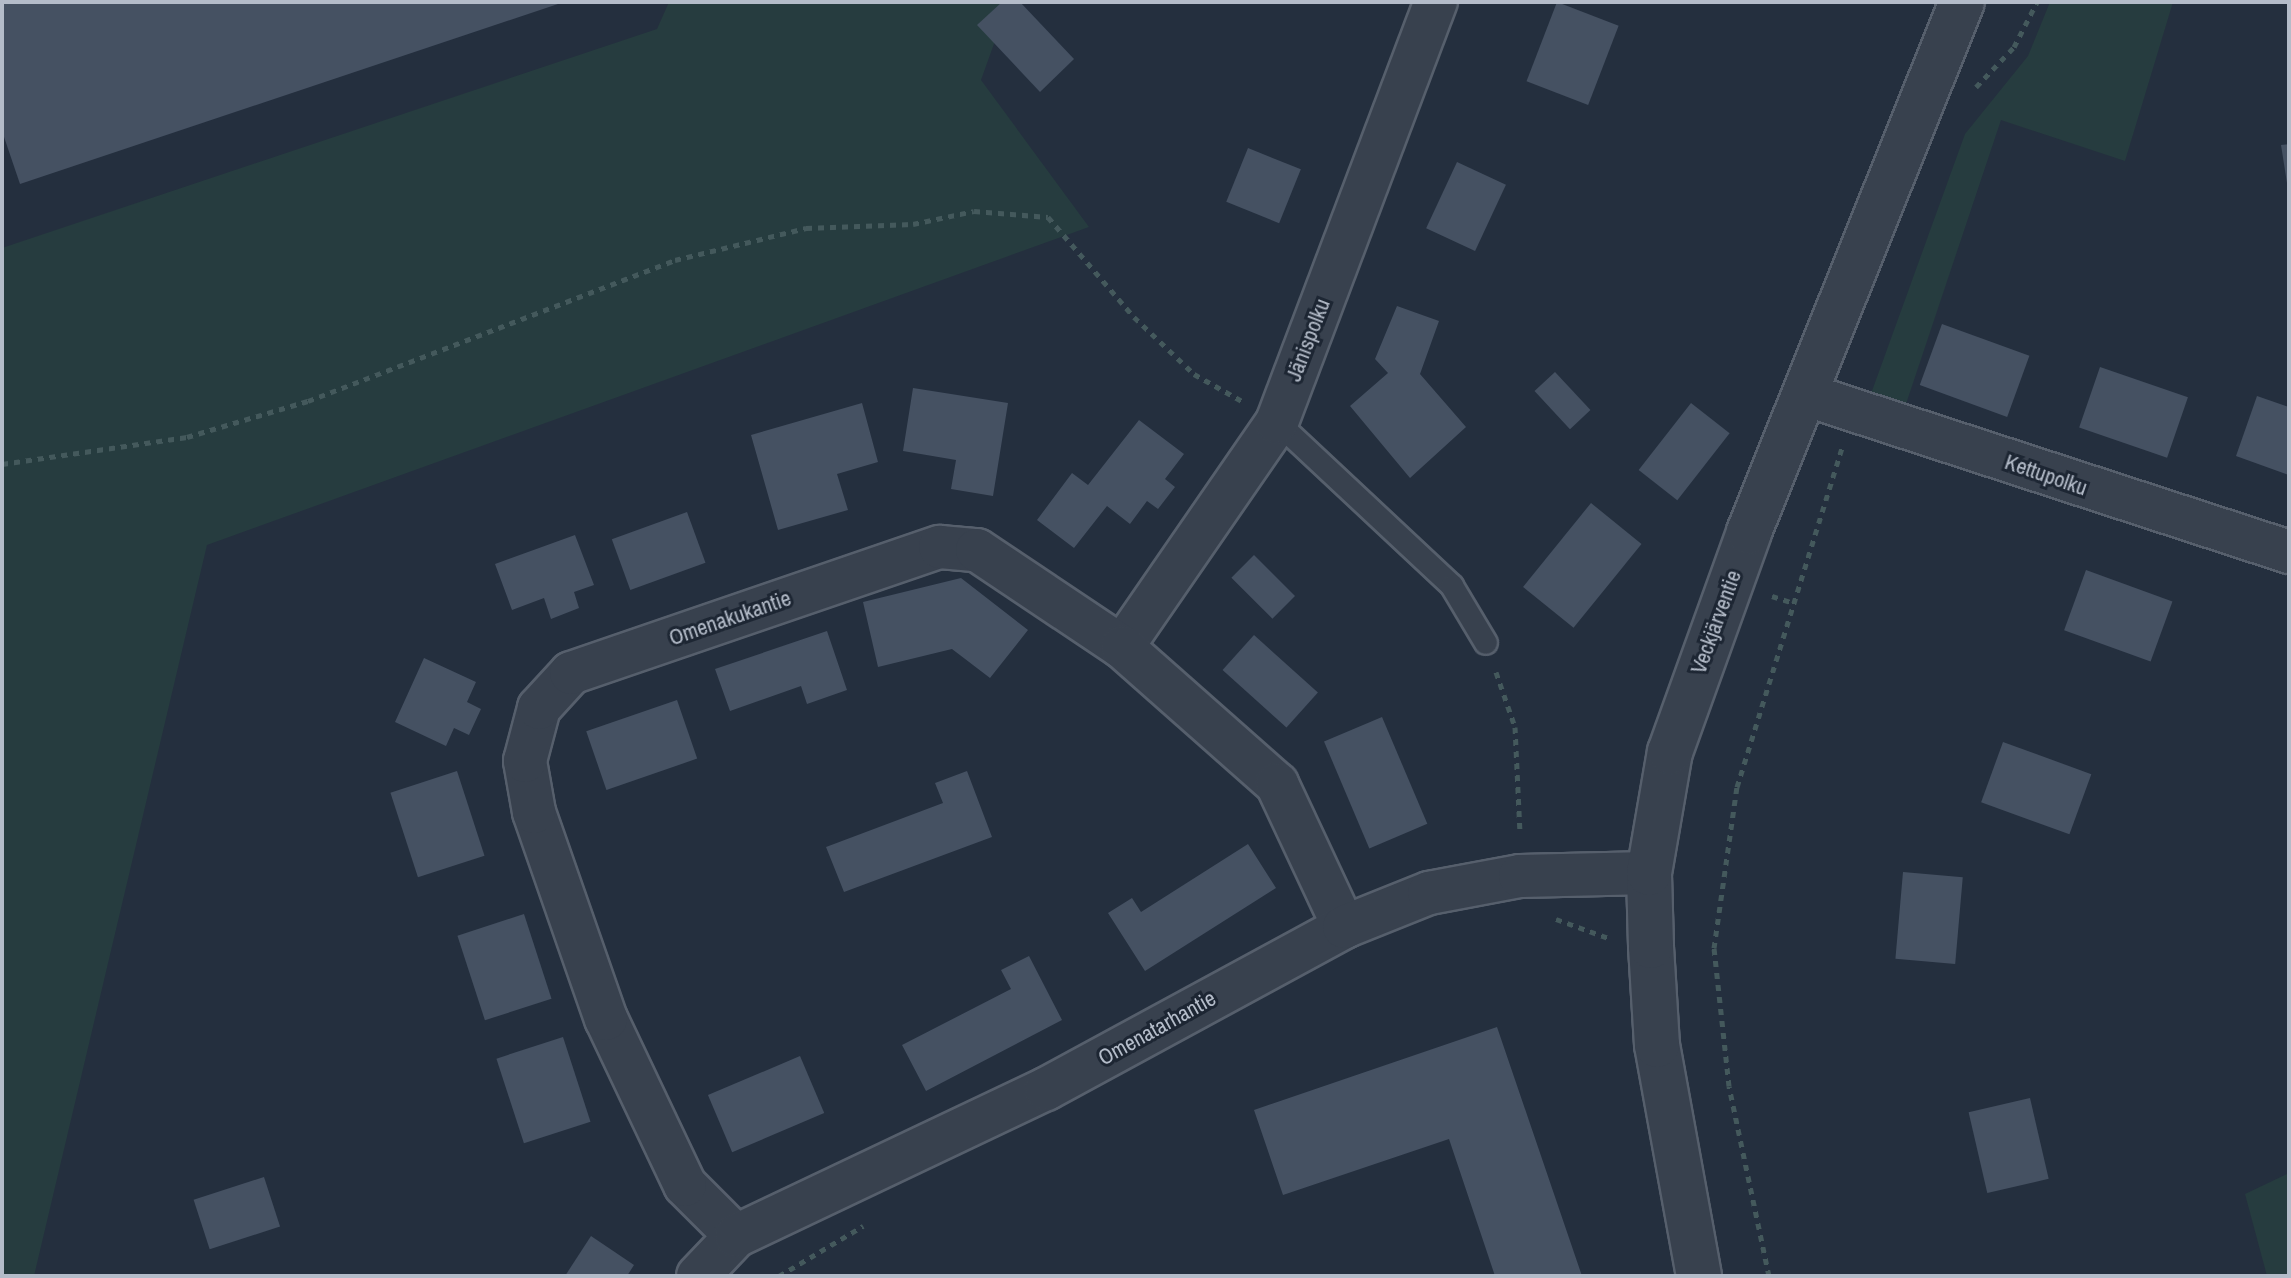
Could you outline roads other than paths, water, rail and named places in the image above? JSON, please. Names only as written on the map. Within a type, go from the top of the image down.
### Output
[{"type":"street","name":"Jänispolku","points":[[1122,647],[1277,422],[1436,2]]},
{"type":"street","name":"Veckjärventie","points":[[1699,1276],[1657,1045],[1649,873],[1670,752],[1804,394],[1962,2]]},
{"type":"street","name":"Kettupolku","points":[[1804,394],[2289,552]]},
{"type":"street","name":"Omenakukantie","points":[[736,1236],[685,1185],[606,1019],[534,812],[525,761],[539,708],[571,673],[940,547],[977,550],[1122,647],[1277,784],[1344,927]]},
{"type":"street","name":"Omenatarhantie","points":[[698,1276],[736,1236],[1046,1089],[1344,927],[1429,893],[1520,876],[1649,873]]},
{"type":"lane","points":[[1277,422],[1452,586],[1486,643]]}]
